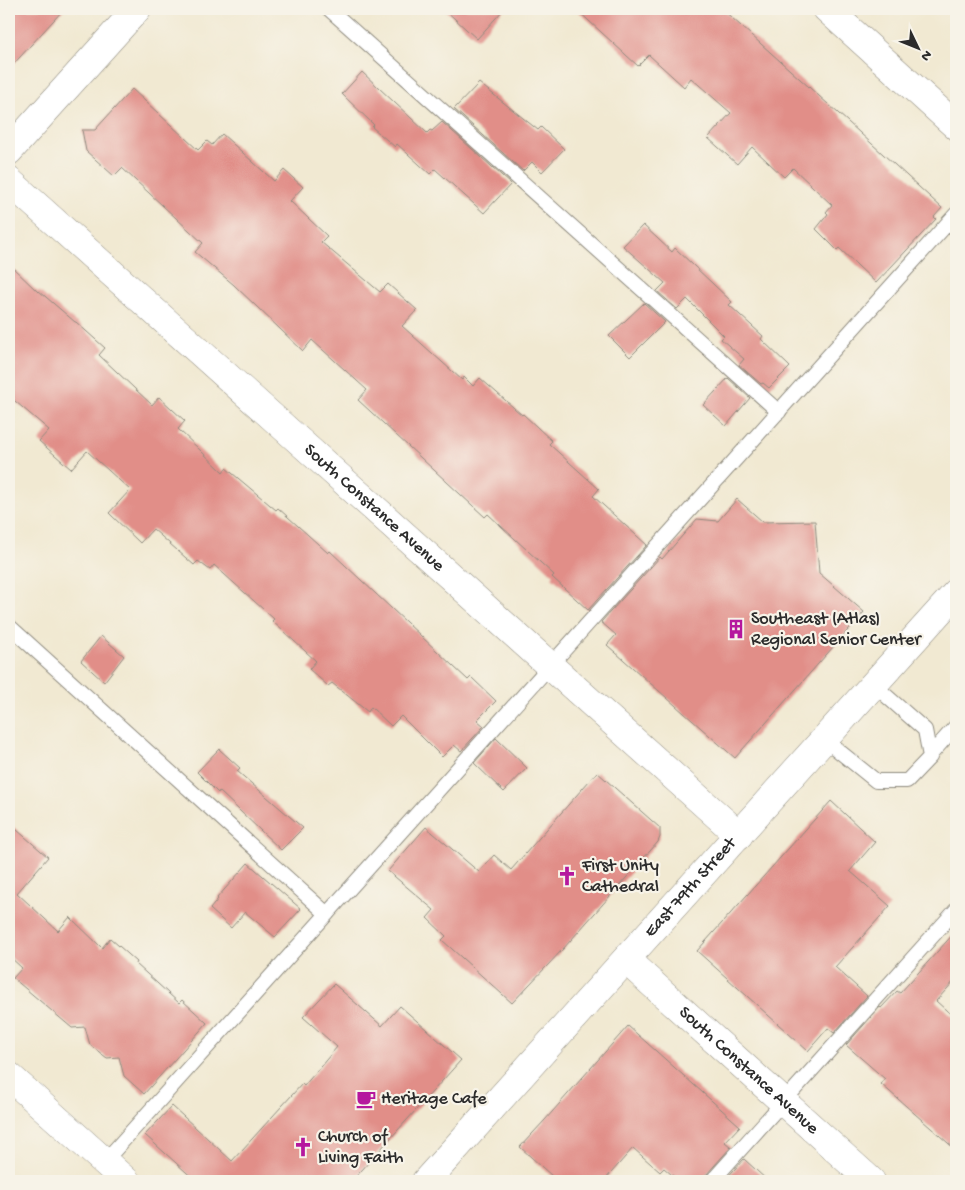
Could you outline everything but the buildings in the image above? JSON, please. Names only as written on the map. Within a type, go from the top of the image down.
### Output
[{"type":"street","points":[[9,151],[137,9]]},
{"type":"street","points":[[827,9],[956,126]]},
{"type":"street","name":"South Constance Avenue","points":[[9,181],[739,835]]},
{"type":"street","name":"East 79th Street","points":[[426,1181],[956,593]]},
{"type":"street","name":"South Constance Avenue","points":[[626,960],[871,1181]]},
{"type":"street","points":[[9,1076],[116,1175]]},
{"type":"lane","points":[[329,9],[778,412]]},
{"type":"lane","points":[[116,1175],[327,914],[956,214]]},
{"type":"lane","points":[[9,626],[327,914]]},
{"type":"lane","points":[[874,684],[925,730],[930,755]]},
{"type":"lane","points":[[824,739],[876,781],[907,782],[956,726]]},
{"type":"lane","points":[[712,1181],[955,913]]},
{"type":"place","name":"Southeast (Atlas) Regional Senior Center","points":[[736,629]]},
{"type":"place","name":"First Unity Cathedral","points":[[567,876]]},
{"type":"place","name":"Heritage Cafe","points":[[366,1099]]},
{"type":"place","name":"Church of Living Faith","points":[[303,1147]]}]
